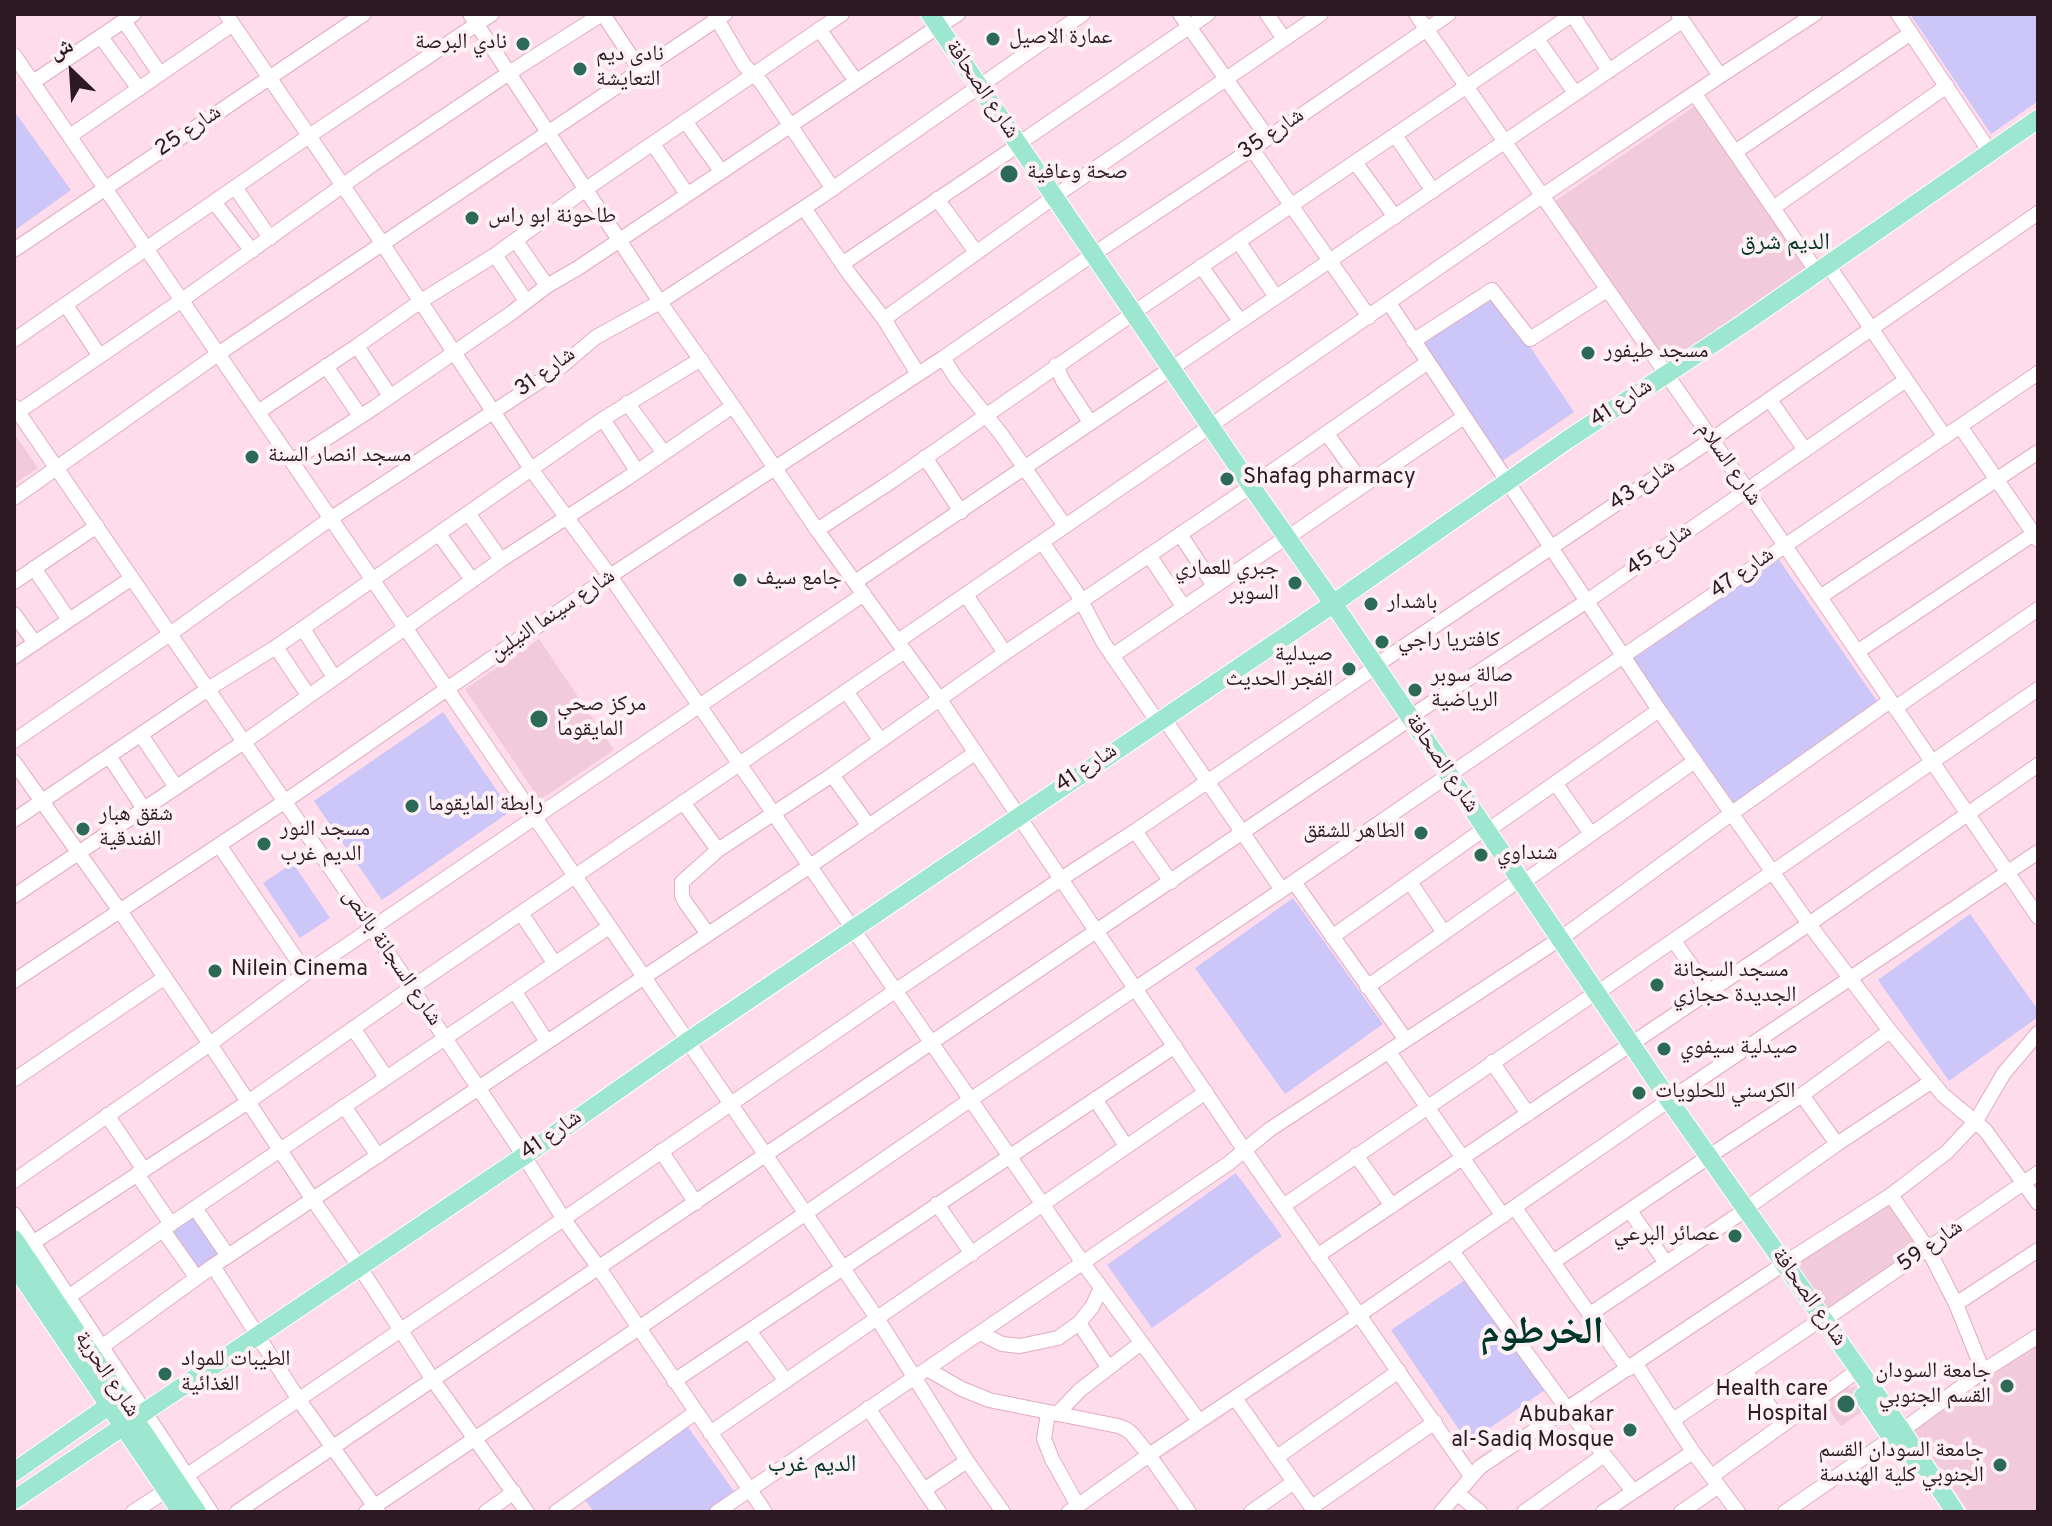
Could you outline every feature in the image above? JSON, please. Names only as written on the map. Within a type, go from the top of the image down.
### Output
[{"type":"main road","name":"شارع الصحافة","points":[[918,14],[933,24],[1705,1160],[1955,1512]]},
{"type":"main road","name":"شارع 41","points":[[14,1500],[524,1156],[2038,119]]},
{"type":"main road","name":"شارع الحرية","points":[[14,1239],[197,1512]]},
{"type":"main road","name":"شارع الحرية","points":[[14,1265],[120,1398]]},
{"type":"main road","name":"شارع الصحافة","points":[[1819,1322],[1850,1376],[1897,1434],[1942,1512]]},
{"type":"main road","points":[[14,1472],[120,1398]]},
{"type":"main road","name":"شارع الحرية","points":[[177,1482],[181,1512]]},
{"type":"street","name":"شارع 25","points":[[14,250],[364,14]]},
{"type":"street","points":[[14,340],[473,19],[492,14]]},
{"type":"street","points":[[16,409],[182,300],[343,185],[509,73],[602,14],[640,70]]},
{"type":"street","points":[[258,412],[421,301],[516,241],[586,189],[842,14]]},
{"type":"street","points":[[292,461],[547,286],[565,277],[856,81],[933,24],[958,14]]},
{"type":"street","name":"شارع 31","points":[[14,741],[330,519],[557,370],[596,337],[660,302],[833,189],[1083,14]]},
{"type":"street","points":[[1180,14],[1268,138]]},
{"type":"street","points":[[842,264],[1208,14]]},
{"type":"street","points":[[1267,14],[1284,39]]},
{"type":"street","name":"شارع السلام","points":[[1416,14],[1747,490],[2038,917]]},
{"type":"street","name":"شارع 35","points":[[1090,256],[1449,14]]},
{"type":"street","points":[[817,530],[1572,14],[1609,71]]},
{"type":"street","points":[[34,1242],[248,1102],[846,691],[966,595],[1542,196],[1815,14]]},
{"type":"street","points":[[1898,14],[1990,152]]},
{"type":"street","points":[[884,319],[1051,199],[1318,15]]},
{"type":"street","points":[[14,498],[218,354],[718,16],[744,65],[761,82],[833,189]]},
{"type":"street","points":[[33,82],[129,17],[160,74]]},
{"type":"street","points":[[14,1181],[306,973],[698,706],[961,512],[1609,71],[1680,17],[1720,76]]},
{"type":"street","points":[[70,136],[160,74],[229,19],[531,469],[610,576],[1042,1205],[1199,1421]]},
{"type":"street","points":[[473,19],[660,302],[817,530],[939,699],[1245,1151],[1471,1476]]},
{"type":"street","points":[[819,29],[856,81]]},
{"type":"street","points":[[1735,152],[1911,33]]},
{"type":"street","points":[[101,37],[139,89]]},
{"type":"street","points":[[1537,39],[1575,93]]},
{"type":"street","points":[[14,55],[877,1318],[967,1461],[1003,1512]]},
{"type":"street","points":[[1773,208],[1947,86]]},
{"type":"street","points":[[1695,94],[1773,208],[1871,330],[1945,437]]},
{"type":"street","points":[[685,121],[721,171]]},
{"type":"street","points":[[1395,135],[1433,191]]},
{"type":"street","points":[[653,144],[687,194]]},
{"type":"street","points":[[1252,149],[1369,317]]},
{"type":"street","points":[[1355,162],[1395,217]]},
{"type":"street","points":[[235,187],[270,238]]},
{"type":"street","points":[[937,199],[976,252]]},
{"type":"street","points":[[214,202],[252,251]]},
{"type":"street","points":[[804,208],[884,319],[918,374]]},
{"type":"street","name":"شارع 43","points":[[133,1512],[729,1103],[1770,400],[2032,217]]},
{"type":"street","points":[[516,241],[547,286]]},
{"type":"street","points":[[1238,241],[1276,297]]},
{"type":"street","points":[[495,255],[526,301]]},
{"type":"street","name":"شارع سينما النيلين","points":[[15,978],[284,802],[610,576],[943,358],[1090,256]]},
{"type":"street","points":[[1201,266],[1240,321]]},
{"type":"street","points":[[1413,341],[1492,290],[1530,339],[1607,290]]},
{"type":"street","points":[[1389,303],[1659,710],[1809,924],[1932,1081],[1997,1144],[2038,1203]]},
{"type":"street","points":[[66,305],[99,355]]},
{"type":"street","points":[[357,346],[390,396]]},
{"type":"street","points":[[943,358],[1065,526]]},
{"type":"street","points":[[14,820],[303,629],[603,419],[701,359]]},
{"type":"street","points":[[708,934],[682,896],[682,882],[718,850],[832,775],[1428,362]]},
{"type":"street","points":[[1056,365],[1090,422]]},
{"type":"street","points":[[326,366],[360,416]]},
{"type":"street","name":"شارع 47","points":[[373,1510],[2038,373]]},
{"type":"street","name":"شارع 45","points":[[237,1512],[1587,601],[1906,380]]},
{"type":"street","points":[[1770,400],[1805,450]]},
{"type":"street","points":[[627,403],[664,453]]},
{"type":"street","points":[[14,896],[244,742],[501,560],[733,406]]},
{"type":"street","name":"شارع السجانة بالنص","points":[[16,409],[765,1512]]},
{"type":"street","points":[[1112,656],[1464,417]]},
{"type":"street","points":[[603,419],[637,471]]},
{"type":"street","points":[[1857,652],[2037,535],[1960,426]]},
{"type":"street","points":[[1327,434],[1364,485]]},
{"type":"street","points":[[1820,597],[2038,452]]},
{"type":"street","points":[[925,457],[961,512]]},
{"type":"street","points":[[468,513],[501,560]]},
{"type":"street","points":[[14,582],[97,526]]},
{"type":"street","points":[[439,534],[472,580]]},
{"type":"street","points":[[1180,534],[1214,586]]},
{"type":"street","points":[[1042,542],[1082,600],[1112,656],[1207,780],[1243,833],[1332,937],[1406,1040]]},
{"type":"street","points":[[1149,555],[1183,606]]},
{"type":"street","points":[[34,568],[69,620]]},
{"type":"street","points":[[14,657],[132,578]]},
{"type":"street","points":[[966,595],[1005,653]]},
{"type":"street","points":[[717,1512],[1245,1151],[1269,1130],[1556,942],[1732,813],[2038,609]]},
{"type":"street","points":[[14,614],[35,643]]},
{"type":"street","points":[[303,629],[334,677]]},
{"type":"street","points":[[276,647],[308,695]]},
{"type":"street","points":[[1283,1206],[2038,689]]},
{"type":"street","points":[[846,691],[880,740]]},
{"type":"street","points":[[1332,937],[1659,710]]},
{"type":"street","points":[[141,735],[176,787]]},
{"type":"street","points":[[103,1346],[196,1277],[975,753]]},
{"type":"street","points":[[109,756],[144,809]]},
{"type":"street","points":[[1367,987],[1695,761]]},
{"type":"street","points":[[14,762],[120,911],[433,1380],[527,1512]]},
{"type":"street","points":[[1317,1256],[1809,924],[2038,765]]},
{"type":"street","points":[[832,775],[869,826]]},
{"type":"street","points":[[1556,784],[1591,834]]},
{"type":"street","points":[[683,802],[718,850]]},
{"type":"street","points":[[1135,831],[1171,882]]},
{"type":"street","points":[[219,845],[306,973]]},
{"type":"street","points":[[1141,1343],[1052,1413],[1044,1439],[1073,1509],[2038,852]]},
{"type":"street","points":[[1410,882],[1444,933]]},
{"type":"street","points":[[521,913],[555,964]]},
{"type":"street","points":[[70,1296],[609,927]]},
{"type":"street","points":[[1674,941],[1709,991]]},
{"type":"street","points":[[15,1079],[164,978]]},
{"type":"street","points":[[515,992],[547,1042]]},
{"type":"street","points":[[353,1028],[386,1077]]},
{"type":"street","points":[[1553,1262],[1802,1095],[1890,1031]]},
{"type":"street","points":[[1441,1512],[1471,1476],[1504,1451],[1891,1195],[1947,1152],[1976,1121],[2004,1073],[2038,1033]]},
{"type":"street","points":[[674,1381],[1175,1046]]},
{"type":"street","points":[[1389,1052],[1463,1158],[1553,1262],[1673,1420],[1738,1512]]},
{"type":"street","points":[[1492,1062],[1528,1114]]},
{"type":"street","points":[[1590,1314],[1932,1081]]},
{"type":"street","points":[[710,1433],[1206,1092]]},
{"type":"street","points":[[1802,1095],[1837,1144]]},
{"type":"street","points":[[1095,1099],[1126,1146]]},
{"type":"street","points":[[344,1106],[378,1156]]},
{"type":"street","points":[[107,1115],[196,1277]]},
{"type":"street","points":[[661,1151],[696,1203]]},
{"type":"street","points":[[1356,1155],[1392,1206]]},
{"type":"street","name":"شارع 59","points":[[1673,1420],[2038,1173]]},
{"type":"street","points":[[1891,1195],[1928,1249],[1956,1304],[1983,1371]]},
{"type":"street","points":[[937,1204],[972,1254]]},
{"type":"street","points":[[195,1208],[228,1256]]},
{"type":"street","points":[[1630,1211],[1666,1263]]},
{"type":"street","points":[[14,1214],[103,1346],[120,1398]]},
{"type":"street","points":[[1956,1304],[2038,1250]]},
{"type":"street","points":[[1452,1251],[1568,1410],[1633,1491]]},
{"type":"street","points":[[213,1266],[373,1510]]},
{"type":"street","points":[[980,1333],[1002,1344],[1020,1346],[1058,1338],[1079,1323],[1092,1307],[1101,1288]]},
{"type":"street","points":[[1079,1323],[1108,1367]]},
{"type":"street","points":[[749,1331],[786,1381]]},
{"type":"street","points":[[1785,1512],[1983,1371],[2038,1336]]},
{"type":"street","points":[[927,1369],[980,1397],[1118,1426],[1132,1434],[1189,1512]]},
{"type":"street","points":[[1277,1457],[1399,1371]]},
{"type":"street","points":[[1745,1371],[1782,1424]]},
{"type":"street","points":[[1681,1512],[1782,1424],[1850,1376]]},
{"type":"street","points":[[1235,1398],[1313,1510],[1435,1422]]},
{"type":"street","points":[[868,1408],[939,1512]]},
{"type":"street","points":[[556,1512],[696,1412]]},
{"type":"street","points":[[1603,1512],[1693,1452]]},
{"type":"street","points":[[1524,1512],[1604,1455]]},
{"type":"street","points":[[924,1490],[967,1461]]},
{"type":"street","points":[[177,1482],[211,1512]]},
{"type":"street","points":[[1251,1512],[1294,1482]]},
{"type":"street","points":[[486,1512],[514,1492]]},
{"type":"street","points":[[1457,1493],[1480,1512]]},
{"type":"shaded area","points":[[1910,14],[2038,14],[2038,101],[1991,134]]},
{"type":"shaded area","points":[[1695,106],[1808,266],[1662,367],[1552,203]]},
{"type":"shaded area","points":[[14,111],[71,190],[14,231]]},
{"type":"shaded area","points":[[1492,290],[1574,412],[1501,462],[1419,340]]},
{"type":"shaded area","points":[[14,433],[38,468],[14,484]]},
{"type":"shaded area","points":[[1777,557],[1879,704],[1735,805],[1633,659]]},
{"type":"shaded area","name":"مركز صحي المايقوما","points":[[539,639],[614,750],[540,800],[465,689]]},
{"type":"shaded area","name":"رابطة المايقوما","points":[[443,712],[511,811],[382,900],[314,801]]},
{"type":"shaded area","points":[[293,863],[330,918],[300,938],[263,883]]},
{"type":"shaded area","points":[[1293,898],[1383,1024],[1285,1094],[1195,968]]},
{"type":"shaded area","points":[[1970,914],[2038,1010],[2038,1017],[1949,1081],[1878,980]]},
{"type":"shaded area","points":[[1236,1173],[1282,1236],[1152,1328],[1107,1265]]},
{"type":"shaded area","points":[[1889,1198],[1922,1245],[1824,1312],[1791,1263]]},
{"type":"shaded area","points":[[196,1213],[223,1252],[196,1270],[169,1232]]},
{"type":"shaded area","points":[[1468,1278],[1545,1390],[1468,1443],[1391,1330]]},
{"type":"shaded area","name":"جامعة السودان القسم الجنوبي كلية الهندسة","points":[[2038,1344],[2038,1512],[1969,1512],[1913,1429]]},
{"type":"shaded area","name":"Health care Hospital","points":[[1841,1385],[1847,1388],[1856,1386],[1870,1407],[1841,1426],[1821,1399]]},
{"type":"shaded area","points":[[685,1423],[736,1494],[710,1512],[594,1512],[582,1496]]},
{"type":"place","name":"عمارة الاصيل","points":[[993,39]]},
{"type":"place","name":"نادي البرصة","points":[[523,44]]},
{"type":"place","name":"نادى ديم التعايشة","points":[[580,69]]},
{"type":"place","name":"صحة وعافية","points":[[1009,174]]},
{"type":"place","name":"طاحونة ابو راس","points":[[472,218]]},
{"type":"place","name":"مسجد طيفور","points":[[1588,353]]},
{"type":"place","name":"مسجد انصار السنة","points":[[252,457]]},
{"type":"place","name":"Shafag pharmacy","points":[[1227,479]]},
{"type":"place","name":"جامع سيف","points":[[740,580]]},
{"type":"place","name":"جبري للعماري السوبر","points":[[1295,583]]},
{"type":"place","name":"باشدار","points":[[1371,604]]},
{"type":"place","name":"كافتريا راجي","points":[[1382,642]]},
{"type":"place","name":"صيدلية الفجر الحديث","points":[[1349,669]]},
{"type":"place","name":"صالة سوبر الرياضية","points":[[1415,690]]},
{"type":"place","name":"مركز صحي المايقوما","points":[[539,719]]},
{"type":"place","name":"رابطة المايقوما","points":[[412,806]]},
{"type":"place","name":"شقق هبار الفندقية","points":[[83,829]]},
{"type":"place","name":"الطاهر للشقق","points":[[1421,833]]},
{"type":"place","name":"مسجد النور الديم غرب","points":[[264,844]]},
{"type":"place","name":"شنداوي","points":[[1481,855]]},
{"type":"place","name":"Nilein Cinema","points":[[215,971]]},
{"type":"place","name":"مسجد السجانة الجديدة حجازي","points":[[1657,985]]},
{"type":"place","name":"صيدلية سيفوي","points":[[1664,1049]]},
{"type":"place","name":"الكرسني للحلويات","points":[[1639,1093]]},
{"type":"place","name":"عصائر البرعي","points":[[1735,1236]]},
{"type":"place","name":"الطيبات للمواد الغذائية","points":[[165,1374]]},
{"type":"place","name":"جامعة السودان القسم الجنوبي","points":[[2007,1386]]},
{"type":"place","name":"Health care Hospital","points":[[1846,1404]]},
{"type":"place","name":"Abubakar al-Sadiq Mosque","points":[[1630,1430]]},
{"type":"place","name":"جامعة السودان القسم الجنوبي كلية الهندسة","points":[[2000,1465]]},
{"type":"district","name":"الديم شرق","points":[[1785,244]]},
{"type":"district","name":"الخرطوم","points":[[1542,1335]]},
{"type":"district","name":"الديم غرب","points":[[812,1466]]}]
